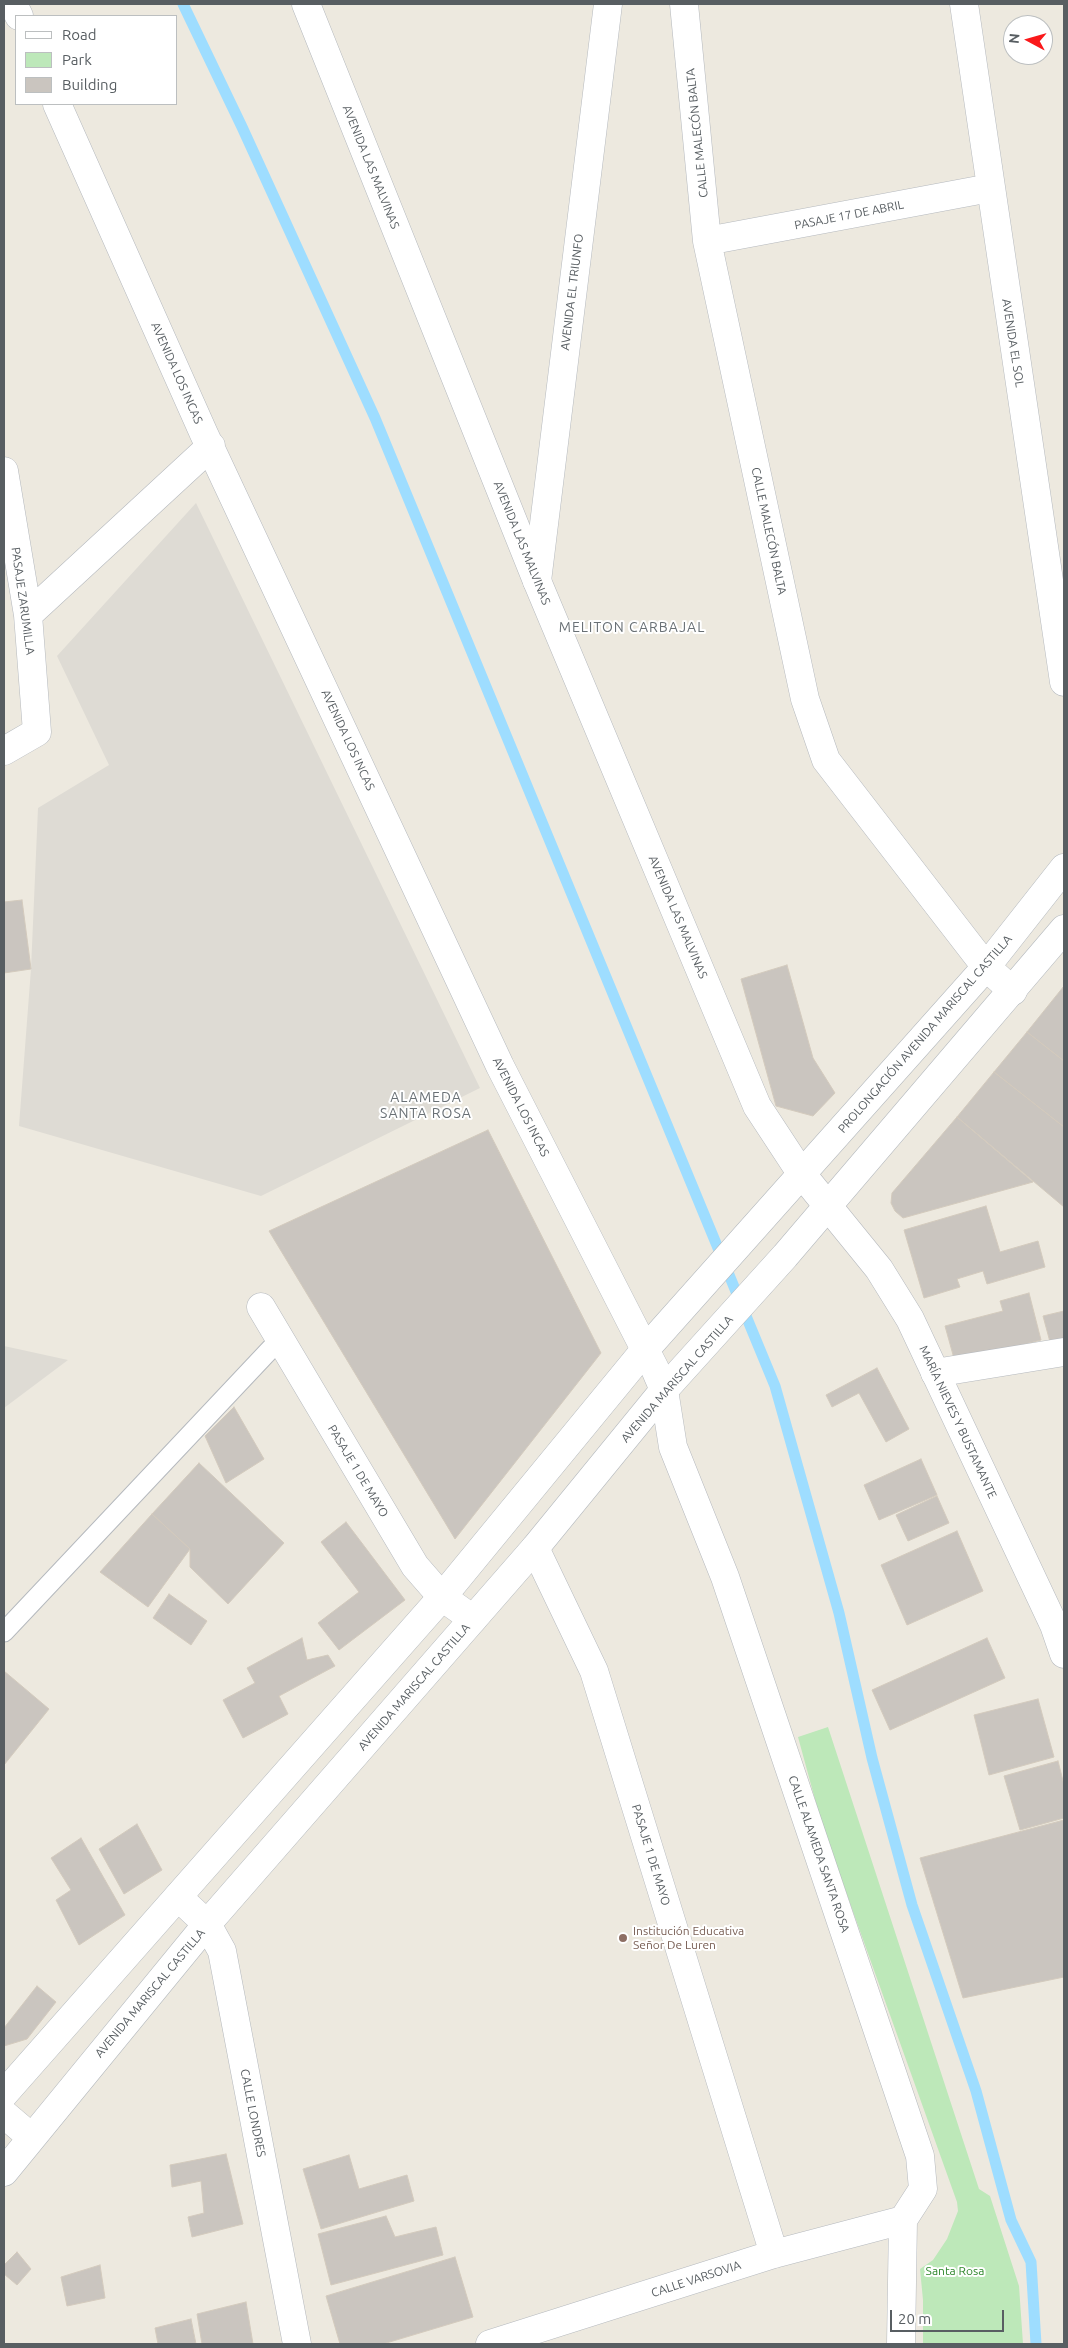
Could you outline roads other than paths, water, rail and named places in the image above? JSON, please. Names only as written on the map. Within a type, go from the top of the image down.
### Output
[{"type":"street","name":"AVENIDA LAS MALVINAS","points":[[306,4],[537,581],[758,1106],[801,1174],[828,1204]]},
{"type":"street","name":"AVENIDA EL TRIUNFO","points":[[537,581],[608,4]]},
{"type":"street","name":"CALLE MALECÓN BALTA","points":[[684,4],[707,241],[805,699],[826,760],[986,967],[1012,992]]},
{"type":"street","name":"AVENIDA EL SOL","points":[[964,4],[1064,682]]},
{"type":"street","name":"AVENIDA LOS INCAS","points":[[58,105],[211,446],[500,1066],[655,1370]]},
{"type":"street","name":"PASAJE 17 DE ABRIL","points":[[707,241],[990,188]]},
{"type":"street","points":[[28,615],[211,446]]},
{"type":"street","name":"PASAJE ZARUMILLA","points":[[4,471],[28,615],[37,732],[4,751]]},
{"type":"street","name":"PROLONGACIÓN AVENIDA MARISCAL CASTILLA","points":[[801,1174],[986,967],[1064,868]]},
{"type":"street","points":[[828,1204],[1012,992],[1064,929]]},
{"type":"street","name":"AVENIDA MARISCAL CASTILLA","points":[[4,2172],[207,1924],[535,1548],[655,1370],[712,1274],[801,1174]]},
{"type":"street","name":"AVENIDA MARISCAL CASTILLA","points":[[4,2094],[442,1597],[655,1370],[733,1314],[828,1204]]},
{"type":"street","name":"MARÍA NIEVES Y BUSTAMANTE","points":[[828,1204],[879,1268],[910,1318],[935,1373],[1059,1625],[1064,1654]]},
{"type":"street","name":"PASAJE 1 DE MAYO","points":[[261,1307],[415,1566],[442,1597],[473,1619]]},
{"type":"street","points":[[935,1373],[1064,1352]]},
{"type":"street","name":"CALLE ALAMEDA SANTA ROSA","points":[[655,1370],[673,1448],[725,1577],[920,2156],[923,2189],[903,2220]]},
{"type":"street","name":"PASAJE 1 DE MAYO","points":[[535,1548],[594,1671],[774,2254]]},
{"type":"street","name":"CALLE LONDRES","points":[[178,1897],[207,1924],[222,1951],[297,2344]]},
{"type":"street","points":[[4,2114],[32,2137]]},
{"type":"street","points":[[901,2344],[903,2220]]},
{"type":"street","name":"CALLE VARSOVIA","points":[[490,2344],[774,2254],[903,2220]]},
{"type":"lane","points":[[4,1632],[280,1339]]},
{"type":"waterway","points":[[183,4],[242,127],[375,418],[775,1386],[839,1613],[872,1758],[912,1905],[976,2091],[1011,2220],[1031,2262],[1036,2344]]},
{"type":"place","name":"Institución Educativa Señor De Luren","points":[[623,1938]]},
{"type":"district","name":"MELITON CARBAJAL","points":[[632,627]]},
{"type":"district","name":"ALAMEDA SANTA ROSA","points":[[426,1106]]},
{"type":"park label","name":"Santa Rosa","points":[[955,2271]]}]
